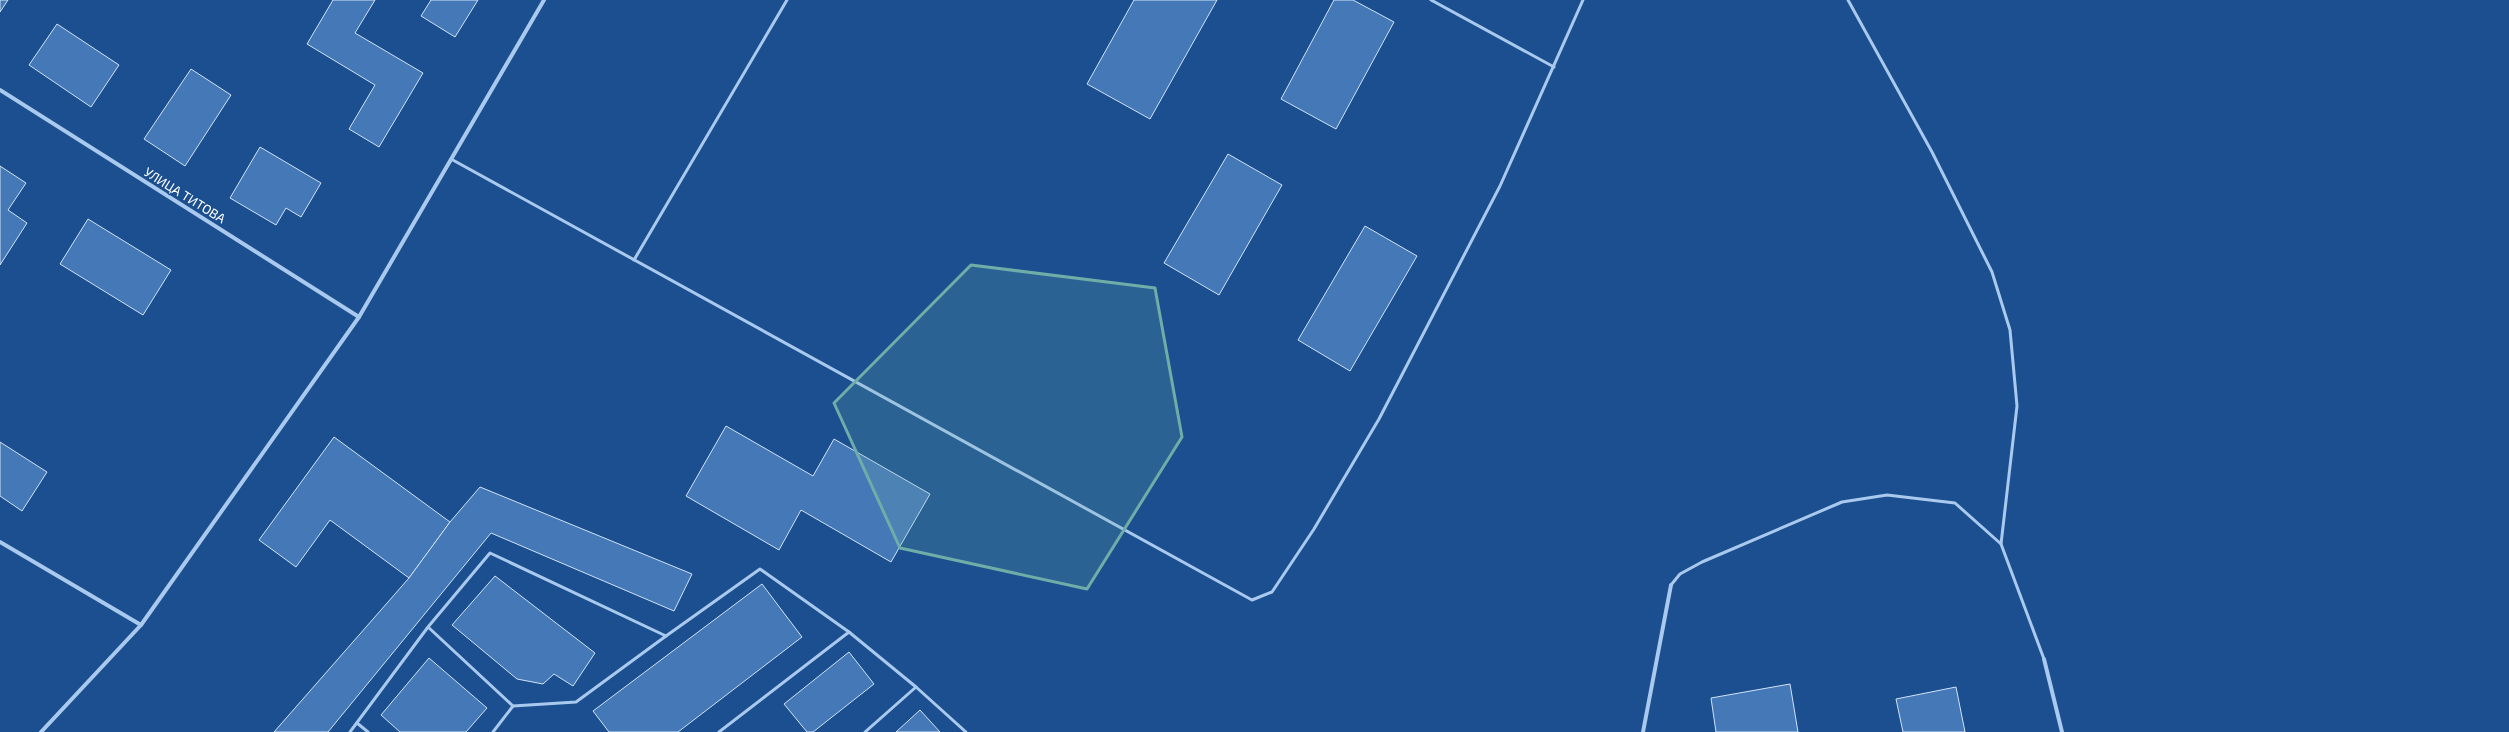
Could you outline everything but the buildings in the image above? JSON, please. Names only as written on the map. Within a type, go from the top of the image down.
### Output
[{"type":"street","points":[[41,732],[140,625],[359,317],[544,0]]},
{"type":"street","name":"УЛИЦА ТИТОВА","points":[[0,90],[359,317]]},
{"type":"street","points":[[0,542],[140,625]]},
{"type":"street","points":[[1643,732],[1671,585]]},
{"type":"street","points":[[2044,659],[2062,732]]},
{"type":"lane","points":[[634,260],[787,0]]},
{"type":"lane","points":[[1431,0],[1554,67]]},
{"type":"lane","points":[[451,159],[1252,600],[1272,592],[1314,529],[1379,419],[1500,186],[1583,0]]},
{"type":"lane","points":[[1848,0],[1932,152],[1992,272],[2010,330],[2017,406],[2001,544],[2044,659]]},
{"type":"lane","points":[[1671,585],[1680,574],[1702,562],[1842,502],[1887,495],[1955,503],[2001,544]]},
{"type":"lane","points":[[350,732],[428,627],[490,553],[666,636]]},
{"type":"lane","points":[[428,627],[513,706],[576,702],[760,569],[849,632],[916,687],[966,732]]},
{"type":"lane","points":[[719,732],[849,632]]},
{"type":"lane","points":[[864,732],[916,687]]},
{"type":"lane","points":[[493,732],[513,706]]},
{"type":"lane","points":[[357,723],[368,732]]},
{"type":"highlighted area","points":[[971,265],[1155,288],[1182,437],[1087,589],[900,548],[834,403]]}]
